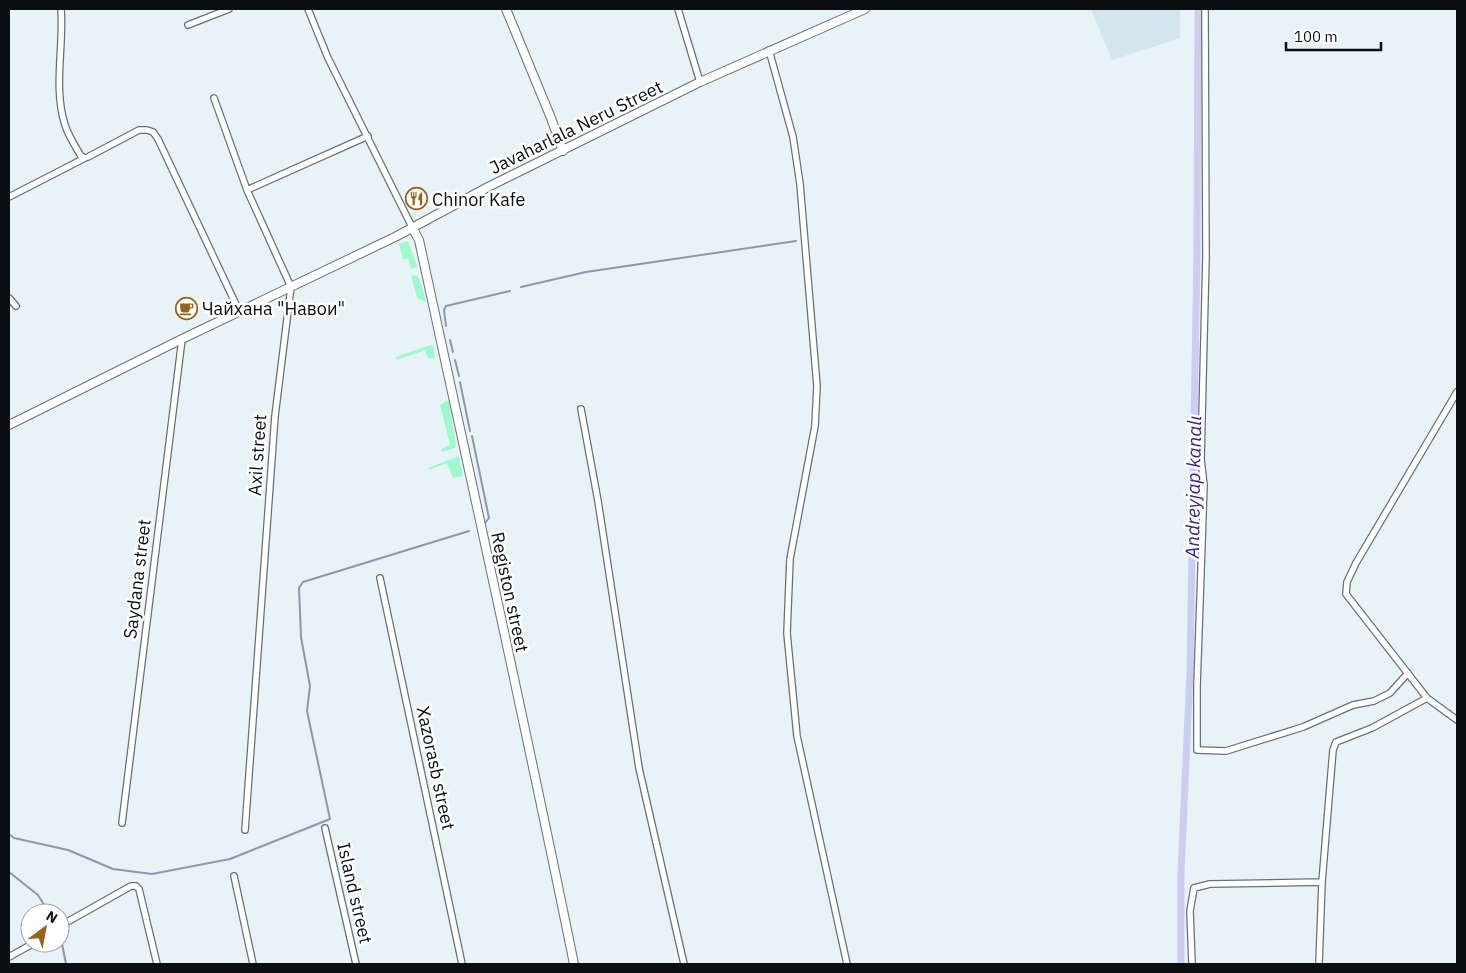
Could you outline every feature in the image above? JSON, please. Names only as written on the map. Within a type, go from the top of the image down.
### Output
[{"type":"street","points":[[61,9],[59,82],[61,104],[65,125],[80,156],[85,158]]},
{"type":"street","points":[[188,25],[229,9]]},
{"type":"street","points":[[308,9],[328,58],[412,227]]},
{"type":"street","points":[[506,9],[551,118],[562,151]]},
{"type":"street","points":[[678,9],[700,82]]},
{"type":"street","name":"Javaharlala Neru Street","points":[[9,426],[182,339],[240,313],[394,237],[488,187],[700,82],[865,9]]},
{"type":"street","points":[[1205,9],[1206,257],[1201,459],[1204,485],[1197,750],[1226,751],[1303,727],[1353,705],[1374,701],[1390,693],[1408,673]]},
{"type":"street","points":[[769,50],[793,137],[800,184],[817,386],[814,434],[790,559],[787,633],[797,736],[847,964]]},
{"type":"street","points":[[214,98],[247,190],[291,287]]},
{"type":"street","points":[[9,197],[139,130],[153,132],[240,313]]},
{"type":"street","points":[[247,190],[368,136]]},
{"type":"street","name":"Registon street","points":[[412,227],[419,240],[459,420],[482,534],[540,794],[574,964]]},
{"type":"street","name":"Axil street","points":[[245,830],[275,416],[291,287]]},
{"type":"street","points":[[9,298],[16,306]]},
{"type":"street","name":"Saydana street","points":[[122,823],[182,339]]},
{"type":"street","points":[[1457,392],[1356,563],[1347,582],[1346,594],[1427,698],[1457,720]]},
{"type":"street","points":[[581,408],[639,768],[684,964]]},
{"type":"street","name":"Xazorasb street","points":[[380,578],[462,964]]},
{"type":"street","points":[[1319,964],[1322,882],[1333,750],[1336,742],[1372,728],[1427,698]]},
{"type":"street","name":"Island street","points":[[325,828],[356,964]]},
{"type":"street","points":[[234,876],[253,964]]},
{"type":"street","points":[[1192,964],[1190,911],[1194,888],[1210,884],[1322,882]]},
{"type":"street","points":[[70,920],[131,886],[136,886],[140,889],[157,964]]},
{"type":"street","points":[[9,957],[20,951]]},
{"type":"shaded area","points":[[1091,9],[1180,9],[1180,38],[1112,60]]},
{"type":"green space","points":[[408,241],[417,265],[417,267],[411,269],[408,258],[403,260],[399,244]]},
{"type":"green space","points":[[417,275],[426,302],[417,298],[411,276]]},
{"type":"green space","points":[[431,345],[434,347],[435,358],[428,358],[425,350],[397,360],[395,357]]},
{"type":"green space","points":[[449,401],[456,445],[455,448],[442,452],[441,449],[450,445],[440,405]]},
{"type":"green space","points":[[459,456],[463,476],[453,478],[447,463],[429,470],[428,468]]},
{"type":"waterway","name":"Andreyjap kanalı","points":[[1181,964],[1181,873],[1190,672],[1197,250],[1198,9]]},
{"type":"waterway","points":[[521,287],[586,272],[796,241]]},
{"type":"waterway","points":[[446,326],[444,310],[446,306],[510,291]]},
{"type":"waterway","points":[[450,340],[453,352]]},
{"type":"waterway","points":[[455,360],[459,376]]},
{"type":"waterway","points":[[460,382],[470,431]]},
{"type":"waterway","points":[[472,436],[489,518],[485,523]]},
{"type":"waterway","points":[[9,834],[14,838],[68,850],[113,869],[152,874],[230,859],[330,819],[307,711],[310,686],[301,637],[299,588],[303,582],[469,531]]},
{"type":"waterway","points":[[9,872],[38,895],[43,903]]},
{"type":"waterway","points":[[64,953],[66,964]]},
{"type":"place","name":"Chinor Kafe","points":[[416,199]]},
{"type":"place","name":"Чайхана \"Навои\"","points":[[186,308]]}]
